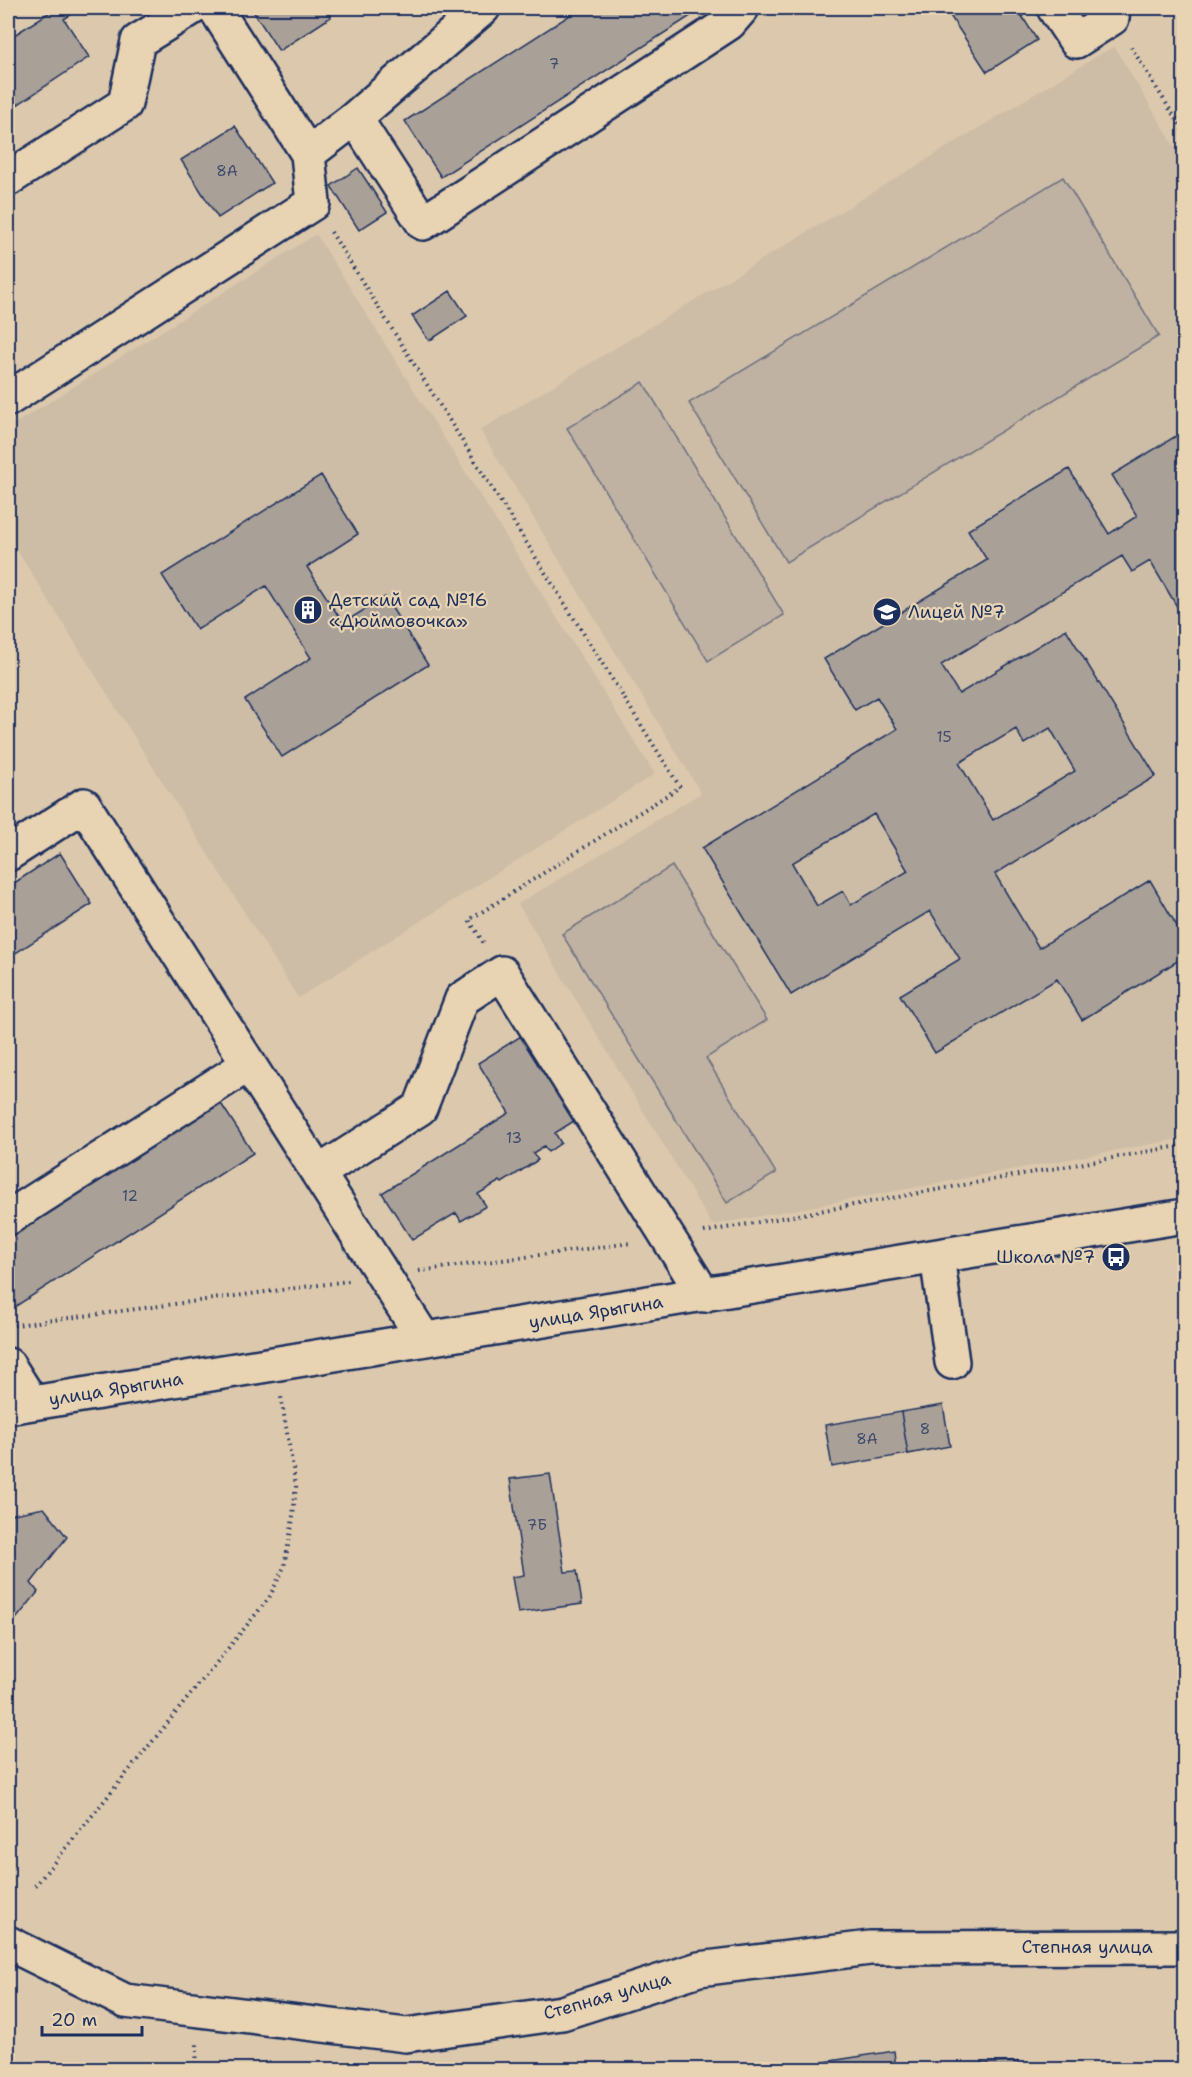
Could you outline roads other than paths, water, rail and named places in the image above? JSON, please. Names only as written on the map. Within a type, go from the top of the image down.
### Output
[{"type":"street","points":[[8,179],[125,104],[138,41],[192,8]]},
{"type":"street","points":[[8,399],[314,203],[308,154],[214,8]]},
{"type":"street","points":[[308,154],[355,118],[483,8]]},
{"type":"street","points":[[355,118],[423,223],[729,22],[742,8]]},
{"type":"street","points":[[1054,8],[1076,41],[1113,13]]},
{"type":"street","points":[[8,854],[84,805],[424,1339]]},
{"type":"street","points":[[318,1173],[420,1108],[462,999],[502,973],[704,1295]]},
{"type":"street","points":[[8,1218],[249,1064]]},
{"type":"street","name":"улица Ярыгина","points":[[20,1405],[1185,1216]]},
{"type":"street","points":[[937,1256],[952,1362]]},
{"type":"street","points":[[8,1365],[20,1405]]},
{"type":"street","name":"Степная улица","points":[[8,1943],[125,2001],[406,2035],[562,2013],[699,1969],[870,1948],[1185,1947]]},
{"type":"place","name":"Детский сад №16 «Дюймовочка»","points":[[308,610]]},
{"type":"place","name":"Лицей №7","points":[[887,612]]},
{"type":"place","name":"Школа №7","points":[[1116,1257]]}]
